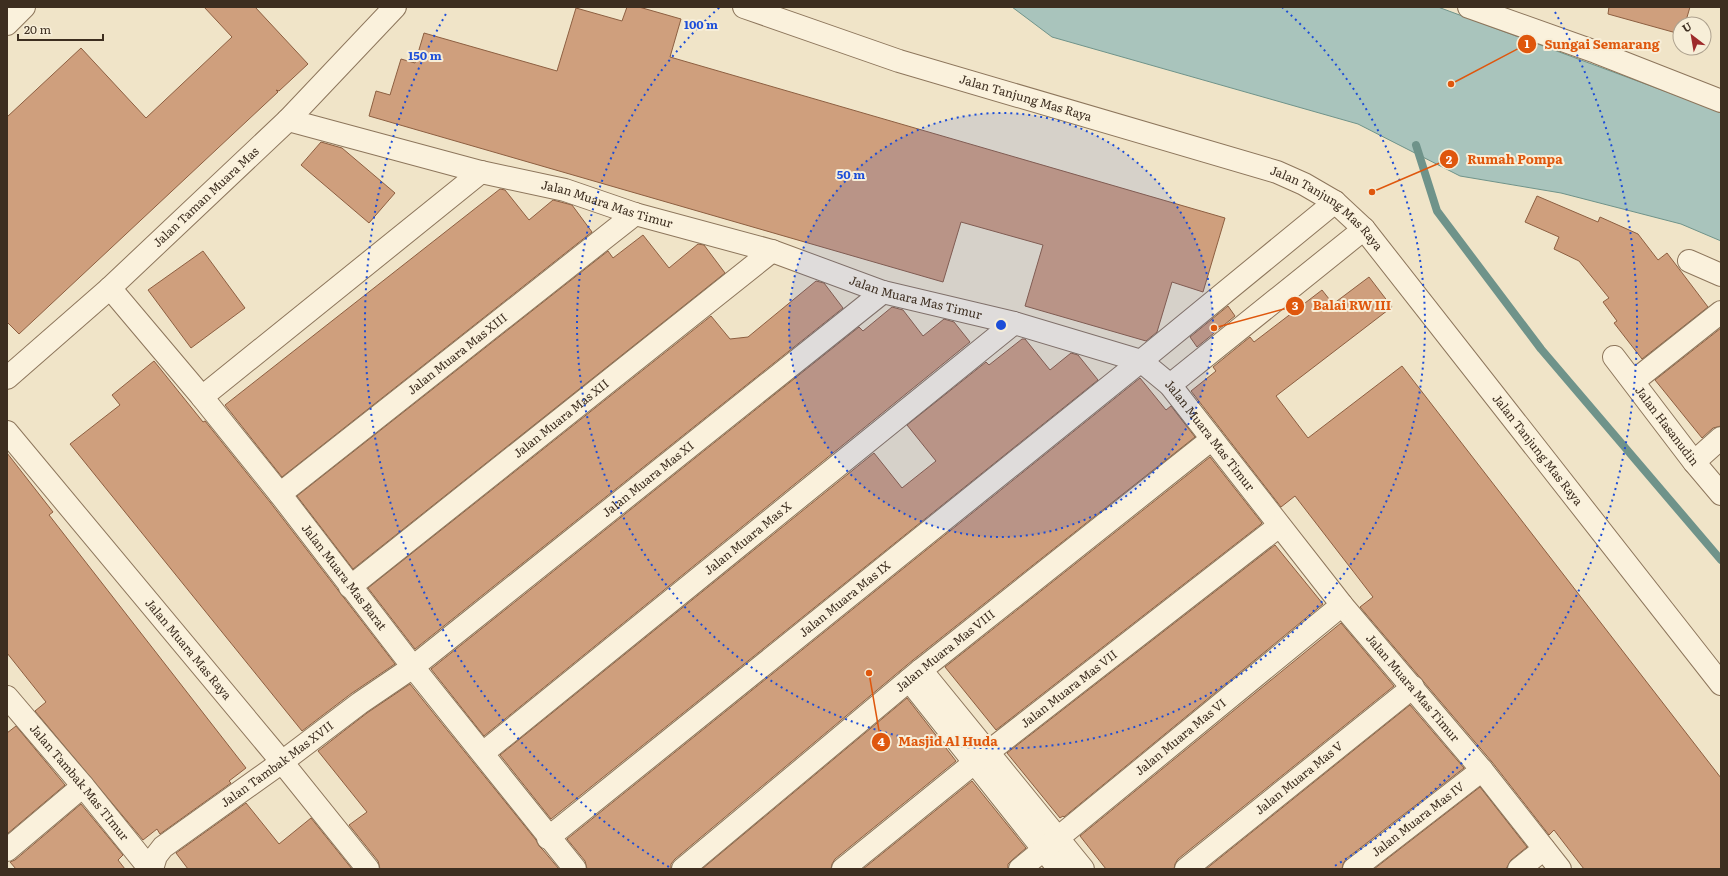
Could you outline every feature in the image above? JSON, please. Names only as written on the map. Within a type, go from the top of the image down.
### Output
[{"type":"street","points":[[7,24],[24,7]]},
{"type":"street","name":"Jalan Taman Muara Mas","points":[[7,378],[110,288],[288,120],[396,7]]},
{"type":"street","name":"Jalan Tanjung Mas Raya","points":[[744,7],[898,60],[1276,172],[1304,184],[1335,202],[1364,229],[1721,684]]},
{"type":"street","points":[[1469,7],[1596,52],[1721,101]]},
{"type":"street","name":"Jalan Muara Mas Timur","points":[[288,120],[481,172],[565,190],[634,214],[772,250],[882,292],[1014,323],[1141,361],[1170,385],[1342,605],[1482,770],[1560,869]]},
{"type":"street","points":[[202,397],[481,172]]},
{"type":"street","name":"Jalan Muara Mas IX","points":[[548,838],[1141,361],[1335,202]]},
{"type":"street","name":"Jalan Muara Mas XIII","points":[[280,494],[634,214]]},
{"type":"street","points":[[1170,385],[1364,229]]},
{"type":"street","name":"Jalan Muara Mas XII","points":[[350,586],[772,250]]},
{"type":"street","points":[[1689,261],[1721,275]]},
{"type":"street","name":"Jalan Muara Mas Barat","points":[[110,288],[202,397],[280,494],[413,667],[483,753],[548,838],[575,869]]},
{"type":"street","name":"Jalan Muara Mas XI","points":[[413,667],[882,292]]},
{"type":"street","points":[[1634,381],[1721,312]]},
{"type":"street","name":"Jalan Muara Mas X","points":[[483,753],[1014,323]]},
{"type":"street","name":"Jalan Hasanudin","points":[[1614,357],[1634,381],[1694,462],[1721,494]]},
{"type":"street","name":"Jalan Muara Mas Raya","points":[[7,432],[282,762],[368,869]]},
{"type":"street","points":[[1694,462],[1721,438]]},
{"type":"street","name":"Jalan Muara Mas VIII","points":[[683,869],[915,675],[1212,439]]},
{"type":"street","name":"Jalan Muara Mas VII","points":[[843,869],[981,757],[1279,526]]},
{"type":"street","name":"Jalan Muara Mas VI","points":[[1020,869],[1342,605]]},
{"type":"street","name":"Jalan Tambak Mas XVII","points":[[151,869],[156,856],[163,847],[282,762],[360,703],[413,667]]},
{"type":"street","points":[[915,675],[1051,844],[1083,869]]},
{"type":"street","name":"Jalan Muara Mas V","points":[[1186,869],[1413,687]]},
{"type":"street","name":"Jalan Tambak Mas TImur","points":[[10,706],[83,786],[151,869]]},
{"type":"street","name":"Jalan Muara Mas IV","points":[[1354,869],[1482,770]]},
{"type":"street","points":[[7,850],[83,786]]},
{"type":"street","points":[[1051,844],[1059,869]]},
{"type":"street","points":[[1519,869],[1544,849]]},
{"type":"water","points":[[1012,7],[1438,7],[1721,112],[1721,241],[1681,224],[1561,193],[1460,176],[1358,124],[1052,37]]},
{"type":"building","points":[[204,7],[255,7],[308,64],[279,91],[276,90],[278,92],[19,334],[7,322],[7,117],[81,48],[146,118],[232,37]]},
{"type":"building","points":[[627,7],[639,7],[681,19],[670,57],[1225,218],[1203,292],[1172,282],[1157,332],[1146,341],[1025,306],[1043,245],[961,222],[943,282],[369,116],[376,91],[390,95],[401,59],[415,63],[424,33],[557,71],[576,8],[622,21]]},
{"type":"building","points":[[1609,7],[1690,7],[1687,16],[1672,16],[1672,32],[1608,14]]},
{"type":"building","points":[[321,142],[342,148],[395,193],[369,223],[301,165]]},
{"type":"building","points":[[500,189],[505,190],[529,220],[553,200],[572,205],[592,232],[282,477],[225,405]]},
{"type":"building","points":[[1537,196],[1598,222],[1600,217],[1638,234],[1658,260],[1667,253],[1708,307],[1642,359],[1614,323],[1617,321],[1603,302],[1609,298],[1579,261],[1554,249],[1559,237],[1525,222]]},
{"type":"building","points":[[643,235],[669,268],[698,244],[704,245],[725,273],[353,569],[297,496],[608,251],[613,258]]},
{"type":"building","points":[[203,251],[245,308],[191,348],[148,290]]},
{"type":"building","points":[[1369,277],[1392,307],[1276,396],[1308,438],[1402,366],[1721,778],[1721,869],[1584,869],[1554,830],[1549,835],[1492,762],[1360,607],[1373,597],[1295,496],[1281,507],[1191,391],[1216,371],[1213,367],[1250,337],[1254,342],[1322,290],[1333,304]]},
{"type":"building","points":[[816,281],[824,283],[843,308],[415,649],[368,588],[711,316],[730,339],[748,337]]},
{"type":"building","points":[[1228,306],[1235,316],[1197,347],[1190,337]]},
{"type":"building","points":[[892,307],[903,310],[923,336],[944,319],[954,322],[970,342],[484,736],[431,669],[859,327],[863,331]]},
{"type":"building","points":[[1721,328],[1721,426],[1713,428],[1702,438],[1655,380]]},
{"type":"building","points":[[1022,339],[1025,339],[1050,370],[1071,353],[1078,355],[1098,380],[551,819],[500,755],[874,453],[902,488],[936,461],[907,425],[986,362],[989,365]]},
{"type":"building","points":[[154,361],[203,422],[205,421],[270,502],[395,664],[352,693],[302,731],[70,444],[120,405],[112,395]]},
{"type":"building","points":[[1140,378],[1166,410],[1171,406],[1195,437],[913,660],[675,859],[671,864],[671,869],[587,869],[585,861],[567,839]]},
{"type":"building","points":[[7,453],[53,512],[49,515],[246,768],[229,781],[231,783],[160,834],[157,829],[143,840],[35,711],[46,702],[7,653]]},
{"type":"building","points":[[1210,457],[1262,523],[996,730],[945,667]]},
{"type":"building","points":[[1275,545],[1323,604],[1064,817],[1063,816],[1060,818],[1007,753]]},
{"type":"building","points":[[1341,623],[1394,686],[1178,859],[1174,869],[1106,869],[1080,836]]},
{"type":"building","points":[[410,684],[559,869],[380,869],[378,861],[349,825],[367,812],[318,751],[367,713]]},
{"type":"building","points":[[907,698],[956,761],[835,859],[831,869],[702,869]]},
{"type":"building","points":[[1410,705],[1464,768],[1346,859],[1342,869],[1206,869]]},
{"type":"building","points":[[16,726],[65,785],[7,834],[7,733]]},
{"type":"building","points":[[972,781],[1026,848],[1008,864],[1008,869],[863,869]]},
{"type":"building","points":[[1480,787],[1527,847],[1511,860],[1506,869],[1374,869]]},
{"type":"building","points":[[246,803],[279,844],[311,818],[352,869],[188,869],[176,853]]},
{"type":"building","points":[[81,804],[123,855],[118,860],[125,869],[16,869],[10,862],[15,860]]},
{"type":"waterway","points":[[1416,145],[1437,211],[1541,349],[1721,560]]},
{"type":"place","name":"Sungai Semarang","points":[[1451,84]]},
{"type":"place","name":"Rumah Pompa","points":[[1372,192]]},
{"type":"place","name":"Balai RW III","points":[[1214,328]]},
{"type":"place","name":"Masjid Al Huda","points":[[869,673]]}]
